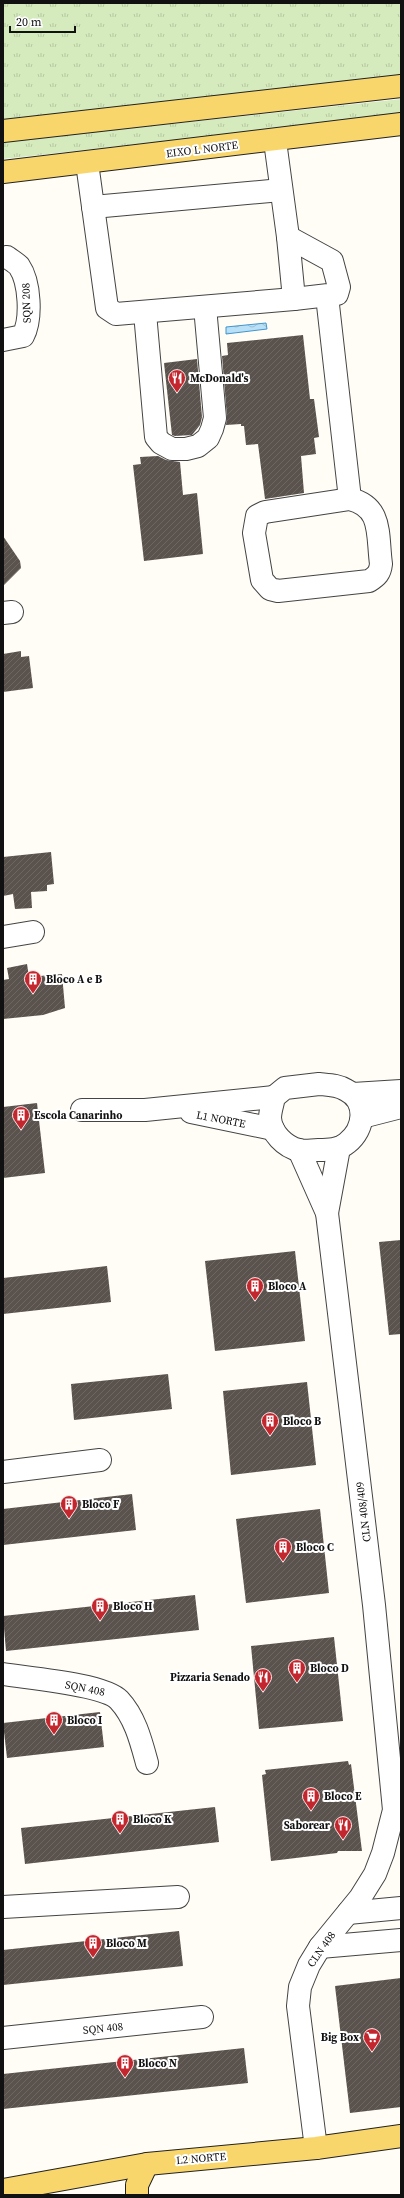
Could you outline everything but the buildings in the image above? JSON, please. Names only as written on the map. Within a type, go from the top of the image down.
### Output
[{"type":"main road","points":[[3,131],[401,86]]},
{"type":"main road","name":"EIXO L NORTE","points":[[3,172],[275,141],[401,124]]},
{"type":"main road","name":"L2 NORTE","points":[[3,2190],[147,2164],[316,2148],[401,2136]]},
{"type":"main road","points":[[137,2195],[137,2185],[147,2164]]},
{"type":"street","points":[[275,141],[288,237],[294,299]]},
{"type":"street","points":[[87,163],[108,308],[120,315],[337,294],[339,287],[332,260],[288,237]]},
{"type":"street","points":[[93,207],[281,190]]},
{"type":"street","name":"SQN 208","points":[[3,340],[23,336],[28,327],[27,281],[19,265],[7,257]]},
{"type":"street","points":[[327,296],[350,499]]},
{"type":"street","points":[[145,313],[156,437],[161,443],[172,449],[186,449],[198,446],[208,438],[215,418],[205,307]]},
{"type":"street","points":[[350,499],[366,505],[375,515],[381,564],[380,572],[369,581],[278,591],[265,586],[262,580],[254,533],[257,516],[265,512],[350,499]]},
{"type":"street","points":[[3,937],[33,932]]},
{"type":"street","points":[[319,1084],[334,1085],[353,1094],[361,1104],[362,1117],[356,1135],[339,1148],[330,1150],[299,1150],[279,1139],[273,1129],[270,1118],[274,1097],[285,1088],[319,1084]]},
{"type":"street","points":[[353,1094],[401,1091]]},
{"type":"street","name":"L1 NORTE","points":[[82,1110],[170,1108],[274,1097]]},
{"type":"street","points":[[362,1117],[401,1107]]},
{"type":"street","name":"L1 NORTE","points":[[170,1108],[273,1129]]},
{"type":"street","name":"CLN 408/409","points":[[327,1214],[339,1148]]},
{"type":"street","name":"CLN 408/409","points":[[299,1150],[327,1214],[374,1605],[397,1818]]},
{"type":"street","points":[[3,1472],[100,1460]]},
{"type":"street","name":"SQN 408","points":[[3,1674],[95,1689],[111,1694],[125,1707],[138,1732],[146,1764]]},
{"type":"street","name":"CLN 408","points":[[316,2148],[298,2006],[300,1987],[309,1965],[320,1947],[360,1898],[375,1874],[397,1818]]},
{"type":"street","points":[[3,1907],[178,1897]]},
{"type":"street","points":[[348,1913],[401,1908]]},
{"type":"street","points":[[320,1947],[401,1940]]},
{"type":"street","name":"SQN 408","points":[[3,2038],[202,2018]]},
{"type":"green space","points":[[3,3],[401,3],[401,76],[3,120]]},
{"type":"green space","points":[[401,99],[401,115],[3,159],[3,142]]},
{"type":"water","points":[[266,323],[267,329],[226,334],[226,327]]},
{"type":"place","name":"McDonald's","points":[[177,393]]},
{"type":"place","name":"Bloco A e B","points":[[33,994]]},
{"type":"place","name":"Escola Canarinho","points":[[21,1130]]},
{"type":"place","name":"Bloco A","points":[[255,1301]]},
{"type":"place","name":"Bloco B","points":[[270,1436]]},
{"type":"place","name":"Bloco F","points":[[69,1519]]},
{"type":"place","name":"Bloco C","points":[[283,1562]]},
{"type":"place","name":"Bloco H","points":[[100,1621]]},
{"type":"place","name":"Bloco D","points":[[297,1683]]},
{"type":"place","name":"Pizzaria Senado","points":[[263,1692]]},
{"type":"place","name":"Bloco I","points":[[54,1735]]},
{"type":"place","name":"Bloco E","points":[[311,1811]]},
{"type":"place","name":"Bloco K","points":[[120,1834]]},
{"type":"place","name":"Saborear","points":[[343,1840]]},
{"type":"place","name":"Bloco M","points":[[93,1958]]},
{"type":"place","name":"Big Box","points":[[372,2052]]},
{"type":"place","name":"Bloco N","points":[[125,2078]]}]
